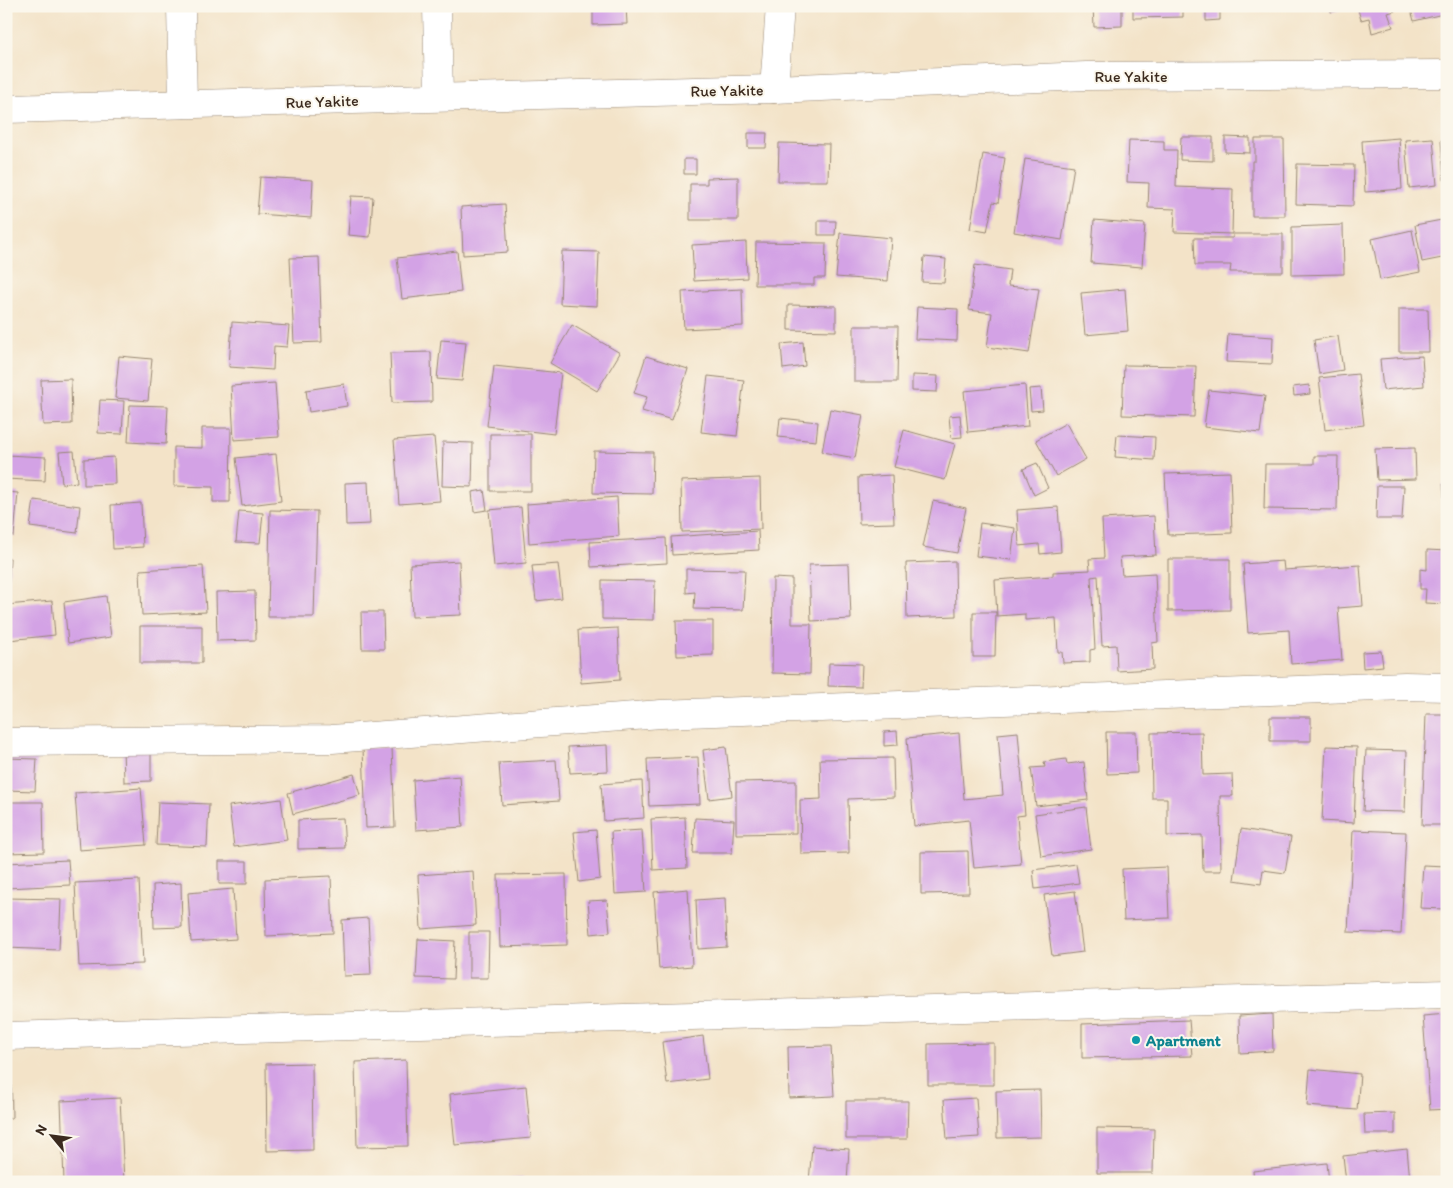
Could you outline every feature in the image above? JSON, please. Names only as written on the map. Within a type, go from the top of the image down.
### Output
[{"type":"street","points":[[181,6],[183,104]]},
{"type":"street","points":[[437,6],[439,98]]},
{"type":"street","points":[[774,89],[780,6]]},
{"type":"street","name":"Rue Yakite","points":[[6,109],[774,89],[1086,76],[1447,74]]},
{"type":"street","points":[[6,742],[332,740],[661,714],[1405,686],[1447,688]]},
{"type":"street","points":[[6,1036],[1447,994]]},
{"type":"building","points":[[593,6],[626,6],[627,24],[593,25]]},
{"type":"building","points":[[862,6],[887,6],[888,9],[862,10]]},
{"type":"building","points":[[1093,6],[1122,6],[1122,26],[1094,27]]},
{"type":"building","points":[[1133,6],[1183,6],[1183,17],[1133,18]]},
{"type":"building","points":[[1206,6],[1220,6],[1220,20],[1206,21]]},
{"type":"building","points":[[1329,6],[1350,6],[1350,7],[1331,12]]},
{"type":"building","points":[[1357,6],[1393,6],[1395,11],[1388,13],[1393,27],[1372,33],[1369,18],[1361,20]]},
{"type":"building","points":[[1410,6],[1447,6],[1447,13],[1414,21]]},
{"type":"building","points":[[748,133],[767,133],[766,148],[748,148]]},
{"type":"building","points":[[1181,137],[1213,137],[1213,161],[1180,160]]},
{"type":"building","points":[[1225,137],[1250,138],[1250,153],[1225,152]]},
{"type":"building","points":[[1399,138],[1402,189],[1365,192],[1362,141]]},
{"type":"building","points":[[1433,138],[1437,185],[1409,188],[1405,140]]},
{"type":"building","points":[[1255,139],[1284,139],[1285,216],[1252,216],[1252,161],[1255,161]]},
{"type":"building","points":[[1447,139],[1447,180],[1444,180],[1441,140]]},
{"type":"building","points":[[1129,140],[1164,141],[1164,150],[1177,150],[1176,187],[1233,189],[1232,234],[1174,232],[1175,209],[1148,208],[1149,183],[1127,182]]},
{"type":"building","points":[[779,143],[829,144],[828,181],[778,181]]},
{"type":"building","points":[[983,154],[1005,158],[998,203],[993,202],[987,232],[970,229]]},
{"type":"building","points":[[684,159],[696,159],[696,174],[684,174]]},
{"type":"building","points":[[1025,159],[1074,166],[1062,240],[1014,232]]},
{"type":"building","points":[[1297,164],[1354,165],[1353,206],[1296,204]]},
{"type":"building","points":[[260,177],[313,180],[311,218],[257,214]]},
{"type":"building","points":[[738,177],[738,220],[690,220],[690,184],[707,184],[707,178]]},
{"type":"building","points":[[351,196],[373,197],[370,237],[348,235]]},
{"type":"building","points":[[505,204],[508,252],[463,255],[461,207]]},
{"type":"building","points":[[1447,219],[1447,257],[1422,262],[1415,225]]},
{"type":"building","points":[[1094,220],[1145,224],[1142,267],[1091,263]]},
{"type":"building","points":[[818,221],[836,221],[835,235],[818,235]]},
{"type":"building","points":[[1343,225],[1344,274],[1292,275],[1292,227]]},
{"type":"building","points":[[1412,230],[1420,272],[1380,280],[1372,239]]},
{"type":"building","points":[[840,233],[891,238],[888,281],[836,277]]},
{"type":"building","points":[[1233,234],[1283,234],[1283,272],[1230,272],[1231,265],[1195,265],[1194,238],[1233,238]]},
{"type":"building","points":[[746,242],[747,278],[694,281],[692,245]]},
{"type":"building","points":[[756,242],[826,243],[825,278],[814,278],[814,285],[755,285]]},
{"type":"building","points":[[457,251],[461,292],[402,299],[397,258]]},
{"type":"building","points":[[562,251],[599,252],[597,306],[560,304]]},
{"type":"building","points":[[319,257],[322,342],[294,343],[290,258]]},
{"type":"building","points":[[924,257],[946,259],[944,283],[922,282]]},
{"type":"building","points":[[975,265],[1010,270],[1008,286],[1039,289],[1029,353],[987,347],[992,313],[969,310]]},
{"type":"building","points":[[742,289],[743,326],[684,329],[682,292]]},
{"type":"building","points":[[1125,289],[1128,331],[1085,335],[1081,293]]},
{"type":"building","points":[[788,305],[836,306],[836,331],[788,330]]},
{"type":"building","points":[[917,307],[958,309],[957,341],[915,339]]},
{"type":"building","points":[[1399,309],[1428,309],[1429,352],[1399,352]]},
{"type":"building","points":[[232,322],[289,326],[287,347],[274,346],[273,370],[229,367]]},
{"type":"building","points":[[572,325],[620,353],[597,391],[550,363]]},
{"type":"building","points":[[854,326],[898,326],[897,382],[854,382]]},
{"type":"building","points":[[1228,334],[1273,337],[1272,364],[1226,362]]},
{"type":"building","points":[[1338,336],[1343,370],[1319,374],[1314,340]]},
{"type":"building","points":[[441,340],[466,342],[462,381],[437,379]]},
{"type":"building","points":[[803,342],[805,366],[783,369],[781,344]]},
{"type":"building","points":[[431,352],[432,402],[392,403],[390,353]]},
{"type":"building","points":[[119,356],[152,359],[148,401],[115,398]]},
{"type":"building","points":[[646,356],[688,369],[672,420],[642,411],[647,397],[634,393]]},
{"type":"building","points":[[1422,356],[1424,386],[1383,390],[1380,359]]},
{"type":"building","points":[[1124,365],[1196,366],[1194,417],[1122,415]]},
{"type":"building","points":[[494,366],[561,373],[554,434],[487,426]]},
{"type":"building","points":[[1358,374],[1364,425],[1325,430],[1319,378]]},
{"type":"building","points":[[912,375],[938,376],[937,392],[912,391]]},
{"type":"building","points":[[708,376],[744,380],[737,436],[701,432]]},
{"type":"building","points":[[71,379],[72,424],[43,425],[41,380]]},
{"type":"building","points":[[275,383],[279,437],[234,440],[231,386]]},
{"type":"building","points":[[344,384],[347,406],[309,412],[306,390]]},
{"type":"building","points":[[1025,385],[1028,426],[968,432],[964,391]]},
{"type":"building","points":[[1309,385],[1310,394],[1294,396],[1293,387]]},
{"type":"building","points":[[1041,388],[1043,410],[1031,411],[1029,389]]},
{"type":"building","points":[[1209,390],[1265,396],[1260,433],[1204,427]]},
{"type":"building","points":[[100,400],[124,401],[122,434],[98,433]]},
{"type":"building","points":[[130,405],[168,406],[166,444],[128,442]]},
{"type":"building","points":[[830,409],[863,415],[855,458],[822,452]]},
{"type":"building","points":[[960,415],[962,437],[951,438],[949,416]]},
{"type":"building","points":[[780,418],[818,422],[816,441],[778,437]]},
{"type":"building","points":[[1066,423],[1086,459],[1056,476],[1036,440]]},
{"type":"building","points":[[202,428],[231,428],[230,502],[213,502],[213,487],[174,486],[174,447],[202,448]]},
{"type":"building","points":[[904,430],[955,444],[945,480],[894,467]]},
{"type":"building","points":[[490,434],[531,434],[531,491],[490,491]]},
{"type":"building","points":[[1117,435],[1155,437],[1154,460],[1115,457]]},
{"type":"building","points":[[434,437],[440,501],[399,504],[394,440]]},
{"type":"building","points":[[443,442],[473,443],[472,487],[442,486]]},
{"type":"building","points":[[1415,448],[1416,479],[1377,480],[1375,449]]},
{"type":"building","points":[[74,451],[77,482],[62,484],[59,452]]},
{"type":"building","points":[[594,451],[653,452],[652,494],[593,493]]},
{"type":"building","points":[[276,454],[281,501],[242,506],[236,458]]},
{"type":"building","points":[[6,455],[46,457],[45,481],[6,479]]},
{"type":"building","points":[[1314,456],[1338,456],[1337,510],[1264,509],[1265,464],[1314,464]]},
{"type":"building","points":[[114,457],[115,484],[84,485],[84,459]]},
{"type":"building","points":[[1037,463],[1048,488],[1034,495],[1023,469]]},
{"type":"building","points":[[1230,472],[1232,533],[1168,535],[1165,474]]},
{"type":"building","points":[[892,475],[894,523],[859,524],[858,477]]},
{"type":"building","points":[[760,478],[761,529],[682,532],[681,481]]},
{"type":"building","points":[[368,482],[370,524],[346,525],[345,483]]},
{"type":"building","points":[[1443,484],[1447,484],[1447,510],[1445,510]]},
{"type":"building","points":[[1377,486],[1404,486],[1402,519],[1376,519]]},
{"type":"building","points":[[484,490],[487,510],[474,512],[472,492]]},
{"type":"building","points":[[6,492],[18,493],[14,536],[6,535]]},
{"type":"building","points":[[617,497],[619,536],[529,543],[527,504]]},
{"type":"building","points":[[34,500],[80,506],[77,533],[30,527]]},
{"type":"building","points":[[933,501],[966,508],[957,553],[923,547]]},
{"type":"building","points":[[141,503],[143,547],[113,549],[111,505]]},
{"type":"building","points":[[521,507],[526,563],[494,566],[489,510]]},
{"type":"building","points":[[1058,507],[1061,552],[1040,554],[1039,544],[1019,546],[1017,510]]},
{"type":"building","points":[[270,510],[317,511],[314,617],[268,617]]},
{"type":"building","points":[[239,511],[263,513],[260,543],[236,542]]},
{"type":"building","points":[[1154,516],[1156,555],[1120,557],[1122,575],[1155,573],[1158,642],[1152,643],[1153,669],[1117,671],[1116,645],[1102,646],[1098,576],[1091,577],[1095,649],[1090,650],[1090,662],[1063,663],[1062,652],[1058,652],[1056,618],[1025,620],[1025,614],[997,616],[995,580],[1053,576],[1053,572],[1090,570],[1089,559],[1104,558],[1102,519]]},
{"type":"building","points":[[980,523],[1015,528],[1011,560],[976,556]]},
{"type":"building","points":[[758,531],[759,550],[672,555],[671,537]]},
{"type":"building","points":[[666,538],[667,563],[591,567],[590,542]]},
{"type":"building","points":[[1427,550],[1447,551],[1447,604],[1425,603],[1426,589],[1420,589],[1420,569],[1427,570]]},
{"type":"building","points":[[6,558],[10,558],[8,595],[6,595]]},
{"type":"building","points":[[1168,559],[1230,559],[1230,610],[1168,611]]},
{"type":"building","points":[[459,561],[461,615],[412,617],[410,564]]},
{"type":"building","points":[[955,561],[956,616],[907,618],[906,563]]},
{"type":"building","points":[[1283,561],[1284,570],[1360,565],[1363,606],[1338,608],[1342,660],[1291,664],[1289,630],[1248,633],[1243,564]]},
{"type":"building","points":[[558,564],[562,598],[536,601],[532,566]]},
{"type":"building","points":[[849,564],[851,619],[811,621],[809,565]]},
{"type":"building","points":[[203,566],[206,612],[142,615],[140,570]]},
{"type":"building","points":[[686,569],[745,570],[743,610],[694,609],[695,592],[686,593]]},
{"type":"building","points":[[773,578],[792,579],[792,624],[811,624],[810,674],[772,673]]},
{"type":"building","points":[[602,580],[655,581],[654,620],[602,619]]},
{"type":"building","points":[[255,591],[256,640],[217,641],[216,592]]},
{"type":"building","points":[[106,596],[111,637],[68,643],[64,602]]},
{"type":"building","points":[[52,601],[55,635],[9,640],[6,605]]},
{"type":"building","points":[[361,612],[383,612],[384,649],[362,649]]},
{"type":"building","points":[[973,612],[996,612],[995,657],[973,657]]},
{"type":"building","points":[[676,621],[713,621],[713,655],[677,656]]},
{"type":"building","points":[[140,626],[202,626],[202,663],[140,663]]},
{"type":"building","points":[[618,628],[620,680],[581,683],[578,630]]},
{"type":"building","points":[[1381,651],[1383,666],[1363,668],[1362,652]]},
{"type":"building","points":[[829,663],[862,664],[861,687],[828,686]]},
{"type":"building","points":[[1426,714],[1447,714],[1447,825],[1422,825]]},
{"type":"building","points":[[1270,717],[1311,717],[1311,741],[1270,741]]},
{"type":"building","points":[[897,731],[898,745],[884,746],[884,732]]},
{"type":"building","points":[[1018,732],[1025,815],[1017,816],[1021,864],[974,868],[969,820],[914,826],[907,738],[959,733],[964,799],[1003,795],[998,734]]},
{"type":"building","points":[[1106,732],[1136,732],[1137,773],[1107,774]]},
{"type":"building","points":[[1202,732],[1203,775],[1232,774],[1233,796],[1220,796],[1221,871],[1203,871],[1202,835],[1167,836],[1167,798],[1152,798],[1151,733]]},
{"type":"building","points":[[607,745],[608,771],[570,773],[568,747]]},
{"type":"building","points":[[151,746],[151,781],[124,782],[123,747]]},
{"type":"building","points":[[1326,746],[1357,747],[1354,823],[1322,821]]},
{"type":"building","points":[[392,747],[395,827],[366,828],[363,748]]},
{"type":"building","points":[[726,747],[732,796],[709,799],[703,750]]},
{"type":"building","points":[[1366,750],[1407,751],[1405,812],[1363,811]]},
{"type":"building","points":[[698,757],[700,804],[649,806],[647,759]]},
{"type":"building","points":[[6,758],[37,759],[35,791],[6,790]]},
{"type":"building","points":[[893,758],[894,797],[848,799],[849,853],[801,854],[800,800],[821,799],[820,759]]},
{"type":"building","points":[[1066,759],[1067,764],[1084,762],[1088,800],[1036,806],[1031,768],[1045,767],[1044,762]]},
{"type":"building","points":[[556,760],[559,801],[502,805],[499,763]]},
{"type":"building","points":[[354,774],[360,795],[293,814],[288,793]]},
{"type":"building","points":[[460,776],[463,827],[416,830],[413,780]]},
{"type":"building","points":[[642,781],[644,818],[604,821],[601,784]]},
{"type":"building","points":[[796,781],[796,833],[736,834],[736,782]]},
{"type":"building","points":[[141,788],[146,845],[79,850],[75,793]]},
{"type":"building","points":[[281,799],[287,840],[234,847],[229,806]]},
{"type":"building","points":[[6,802],[43,802],[44,852],[6,853]]},
{"type":"building","points":[[158,802],[209,804],[207,847],[156,845]]},
{"type":"building","points":[[1086,807],[1091,849],[1041,856],[1035,814]]},
{"type":"building","points":[[685,817],[687,868],[653,870],[651,819]]},
{"type":"building","points":[[343,818],[345,848],[298,849],[298,820]]},
{"type":"building","points":[[695,818],[734,820],[732,853],[693,853]]},
{"type":"building","points":[[1241,829],[1291,837],[1285,873],[1263,870],[1261,884],[1234,880]]},
{"type":"building","points":[[596,830],[600,879],[579,882],[574,832]]},
{"type":"building","points":[[642,830],[646,892],[615,894],[611,832]]},
{"type":"building","points":[[1353,830],[1406,832],[1401,934],[1348,932]]},
{"type":"building","points":[[968,851],[969,893],[921,894],[921,852]]},
{"type":"building","points":[[68,860],[70,885],[6,888],[6,863]]},
{"type":"building","points":[[219,861],[247,861],[247,884],[219,884]]},
{"type":"building","points":[[1076,864],[1079,883],[1035,889],[1033,870]]},
{"type":"building","points":[[1423,865],[1447,866],[1444,909],[1420,908]]},
{"type":"building","points":[[1167,867],[1169,918],[1124,920],[1122,869]]},
{"type":"building","points":[[473,871],[476,925],[421,929],[418,875]]},
{"type":"building","points":[[566,874],[567,945],[500,947],[498,875]]},
{"type":"building","points":[[331,876],[333,933],[266,936],[265,879]]},
{"type":"building","points":[[139,880],[143,964],[79,966],[75,883]]},
{"type":"building","points":[[181,883],[182,927],[154,928],[153,885]]},
{"type":"building","points":[[233,889],[236,939],[191,942],[188,893]]},
{"type":"building","points":[[688,889],[692,966],[659,969],[654,892]]},
{"type":"building","points":[[1075,891],[1083,952],[1052,956],[1044,895]]},
{"type":"building","points":[[6,898],[61,899],[59,950],[6,948]]},
{"type":"building","points":[[725,898],[727,947],[698,949],[696,900]]},
{"type":"building","points":[[607,900],[610,932],[591,934],[588,901]]},
{"type":"building","points":[[368,918],[371,975],[344,976],[342,920]]},
{"type":"building","points":[[469,932],[489,932],[488,978],[469,978]]},
{"type":"building","points":[[418,939],[455,941],[453,979],[416,978]]},
{"type":"building","points":[[1272,1014],[1273,1051],[1240,1053],[1239,1016]]},
{"type":"building","points":[[1447,1014],[1447,1109],[1430,1110],[1423,1016]]},
{"type":"building","name":"Apartment","points":[[1189,1020],[1192,1056],[1082,1058],[1082,1024]]},
{"type":"building","points":[[703,1036],[708,1079],[667,1084],[662,1042]]},
{"type":"building","points":[[994,1043],[994,1085],[928,1085],[928,1044]]},
{"type":"building","points":[[831,1046],[834,1096],[789,1098],[788,1047]]},
{"type":"building","points":[[6,1057],[11,1057],[12,1118],[6,1118]]},
{"type":"building","points":[[406,1060],[408,1146],[357,1147],[355,1062]]},
{"type":"building","points":[[312,1063],[313,1150],[267,1151],[266,1064]]},
{"type":"building","points":[[1310,1069],[1360,1074],[1357,1110],[1307,1106]]},
{"type":"building","points":[[526,1086],[531,1138],[455,1145],[450,1094]]},
{"type":"building","points":[[1040,1090],[1041,1137],[997,1138],[996,1091]]},
{"type":"building","points":[[120,1098],[124,1182],[64,1182],[61,1101]]},
{"type":"building","points":[[976,1098],[979,1137],[947,1139],[944,1100]]},
{"type":"building","points":[[846,1101],[908,1101],[907,1139],[846,1139]]},
{"type":"building","points":[[1395,1113],[1395,1134],[1365,1134],[1364,1114]]},
{"type":"building","points":[[1097,1128],[1154,1129],[1153,1173],[1097,1173]]},
{"type":"building","points":[[812,1146],[849,1149],[847,1182],[809,1182]]},
{"type":"building","points":[[1407,1149],[1410,1180],[1346,1182],[1343,1156]]},
{"type":"building","points":[[1327,1163],[1329,1182],[1254,1182],[1253,1171]]},
{"type":"building","points":[[524,1178],[524,1182],[494,1182],[494,1180]]},
{"type":"place","name":"Apartment","points":[[1136,1040]]}]
